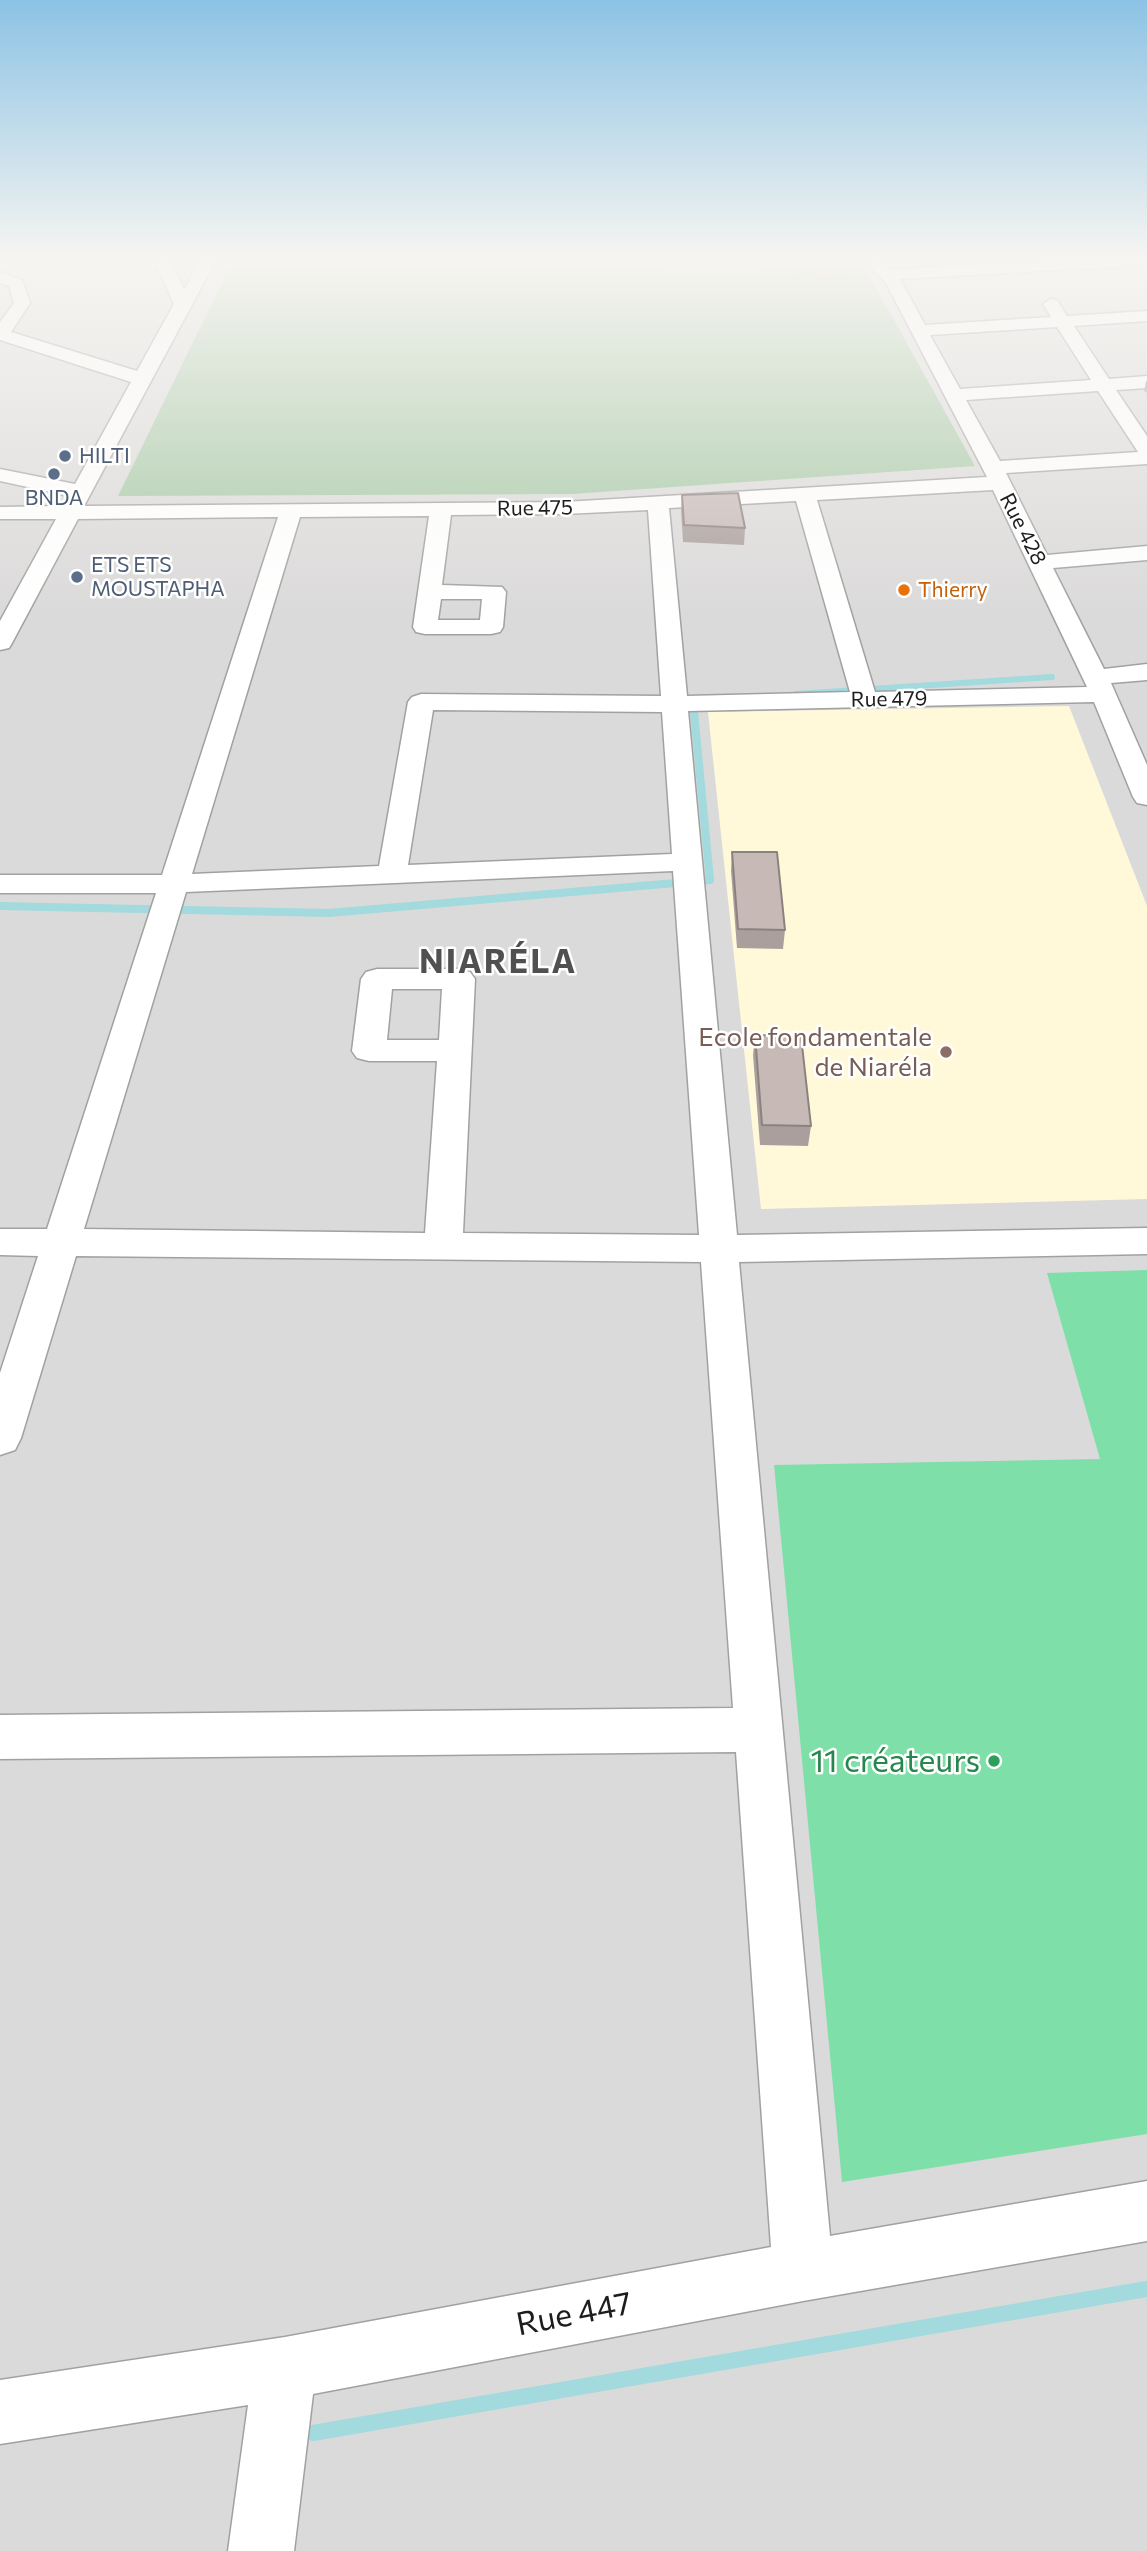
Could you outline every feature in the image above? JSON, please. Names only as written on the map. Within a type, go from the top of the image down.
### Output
[{"type":"street","points":[[0,643],[142,379]]},
{"type":"street","name":"Rue 428","points":[[947,379],[1100,686],[1147,797]]},
{"type":"street","points":[[1101,379],[1147,452]]},
{"type":"street","points":[[955,395],[1147,382]]},
{"type":"street","name":"Rue 475","points":[[0,513],[657,504],[805,495],[1147,458]]},
{"type":"street","points":[[0,475],[81,492]]},
{"type":"street","points":[[805,495],[865,700]]},
{"type":"street","points":[[657,504],[803,2271]]},
{"type":"street","points":[[430,592],[441,509]]},
{"type":"street","points":[[0,1438],[291,510]]},
{"type":"street","points":[[1040,562],[1147,554]]},
{"type":"street","name":"Rue 479","points":[[392,875],[421,702],[674,705],[865,700],[1100,686],[1147,672]]},
{"type":"street","points":[[0,884],[174,884],[687,862]]},
{"type":"street","points":[[443,1246],[455,1050]]},
{"type":"street","points":[[0,1242],[719,1249],[1147,1241]]},
{"type":"street","points":[[0,1737],[759,1730]]},
{"type":"street","name":"Rue 447","points":[[0,2412],[285,2368],[803,2271],[1147,2211]]},
{"type":"street","points":[[261,2551],[285,2368]]},
{"type":"shaded area","points":[[0,379],[1147,379],[1147,2551],[0,2551]]},
{"type":"shaded area","name":"Ecole fondamentale de Niaréla","points":[[1069,706],[1147,906],[1147,1199],[761,1209],[708,712]]},
{"type":"green space","points":[[175,379],[927,379],[975,466],[572,494],[118,496]]},
{"type":"green space","points":[[1147,1270],[1147,2134],[842,2182],[774,1465],[1100,1459],[1047,1273]]},
{"type":"building","points":[[738,493],[745,528],[684,525],[682,495]]},
{"type":"building","points":[[732,852],[777,852],[785,930],[738,929]]},
{"type":"building","points":[[755,1035],[801,1036],[811,1126],[762,1125]]},
{"type":"waterway","points":[[796,694],[1052,677]]},
{"type":"waterway","points":[[0,906],[329,913],[710,880],[693,701]]},
{"type":"waterway","points":[[313,2433],[1147,2289]]},
{"type":"place","name":"HILTI","points":[[65,456]]},
{"type":"place","name":"BNDA","points":[[54,474]]},
{"type":"place","name":"ETS ETS MOUSTAPHA","points":[[77,577]]},
{"type":"place","name":"Thierry","points":[[904,590]]},
{"type":"place","name":"Ecole fondamentale de Niaréla","points":[[946,1052]]},
{"type":"place","name":"11 créateurs","points":[[994,1761]]},
{"type":"district","name":"NIARÉLA","points":[[498,962]]}]
